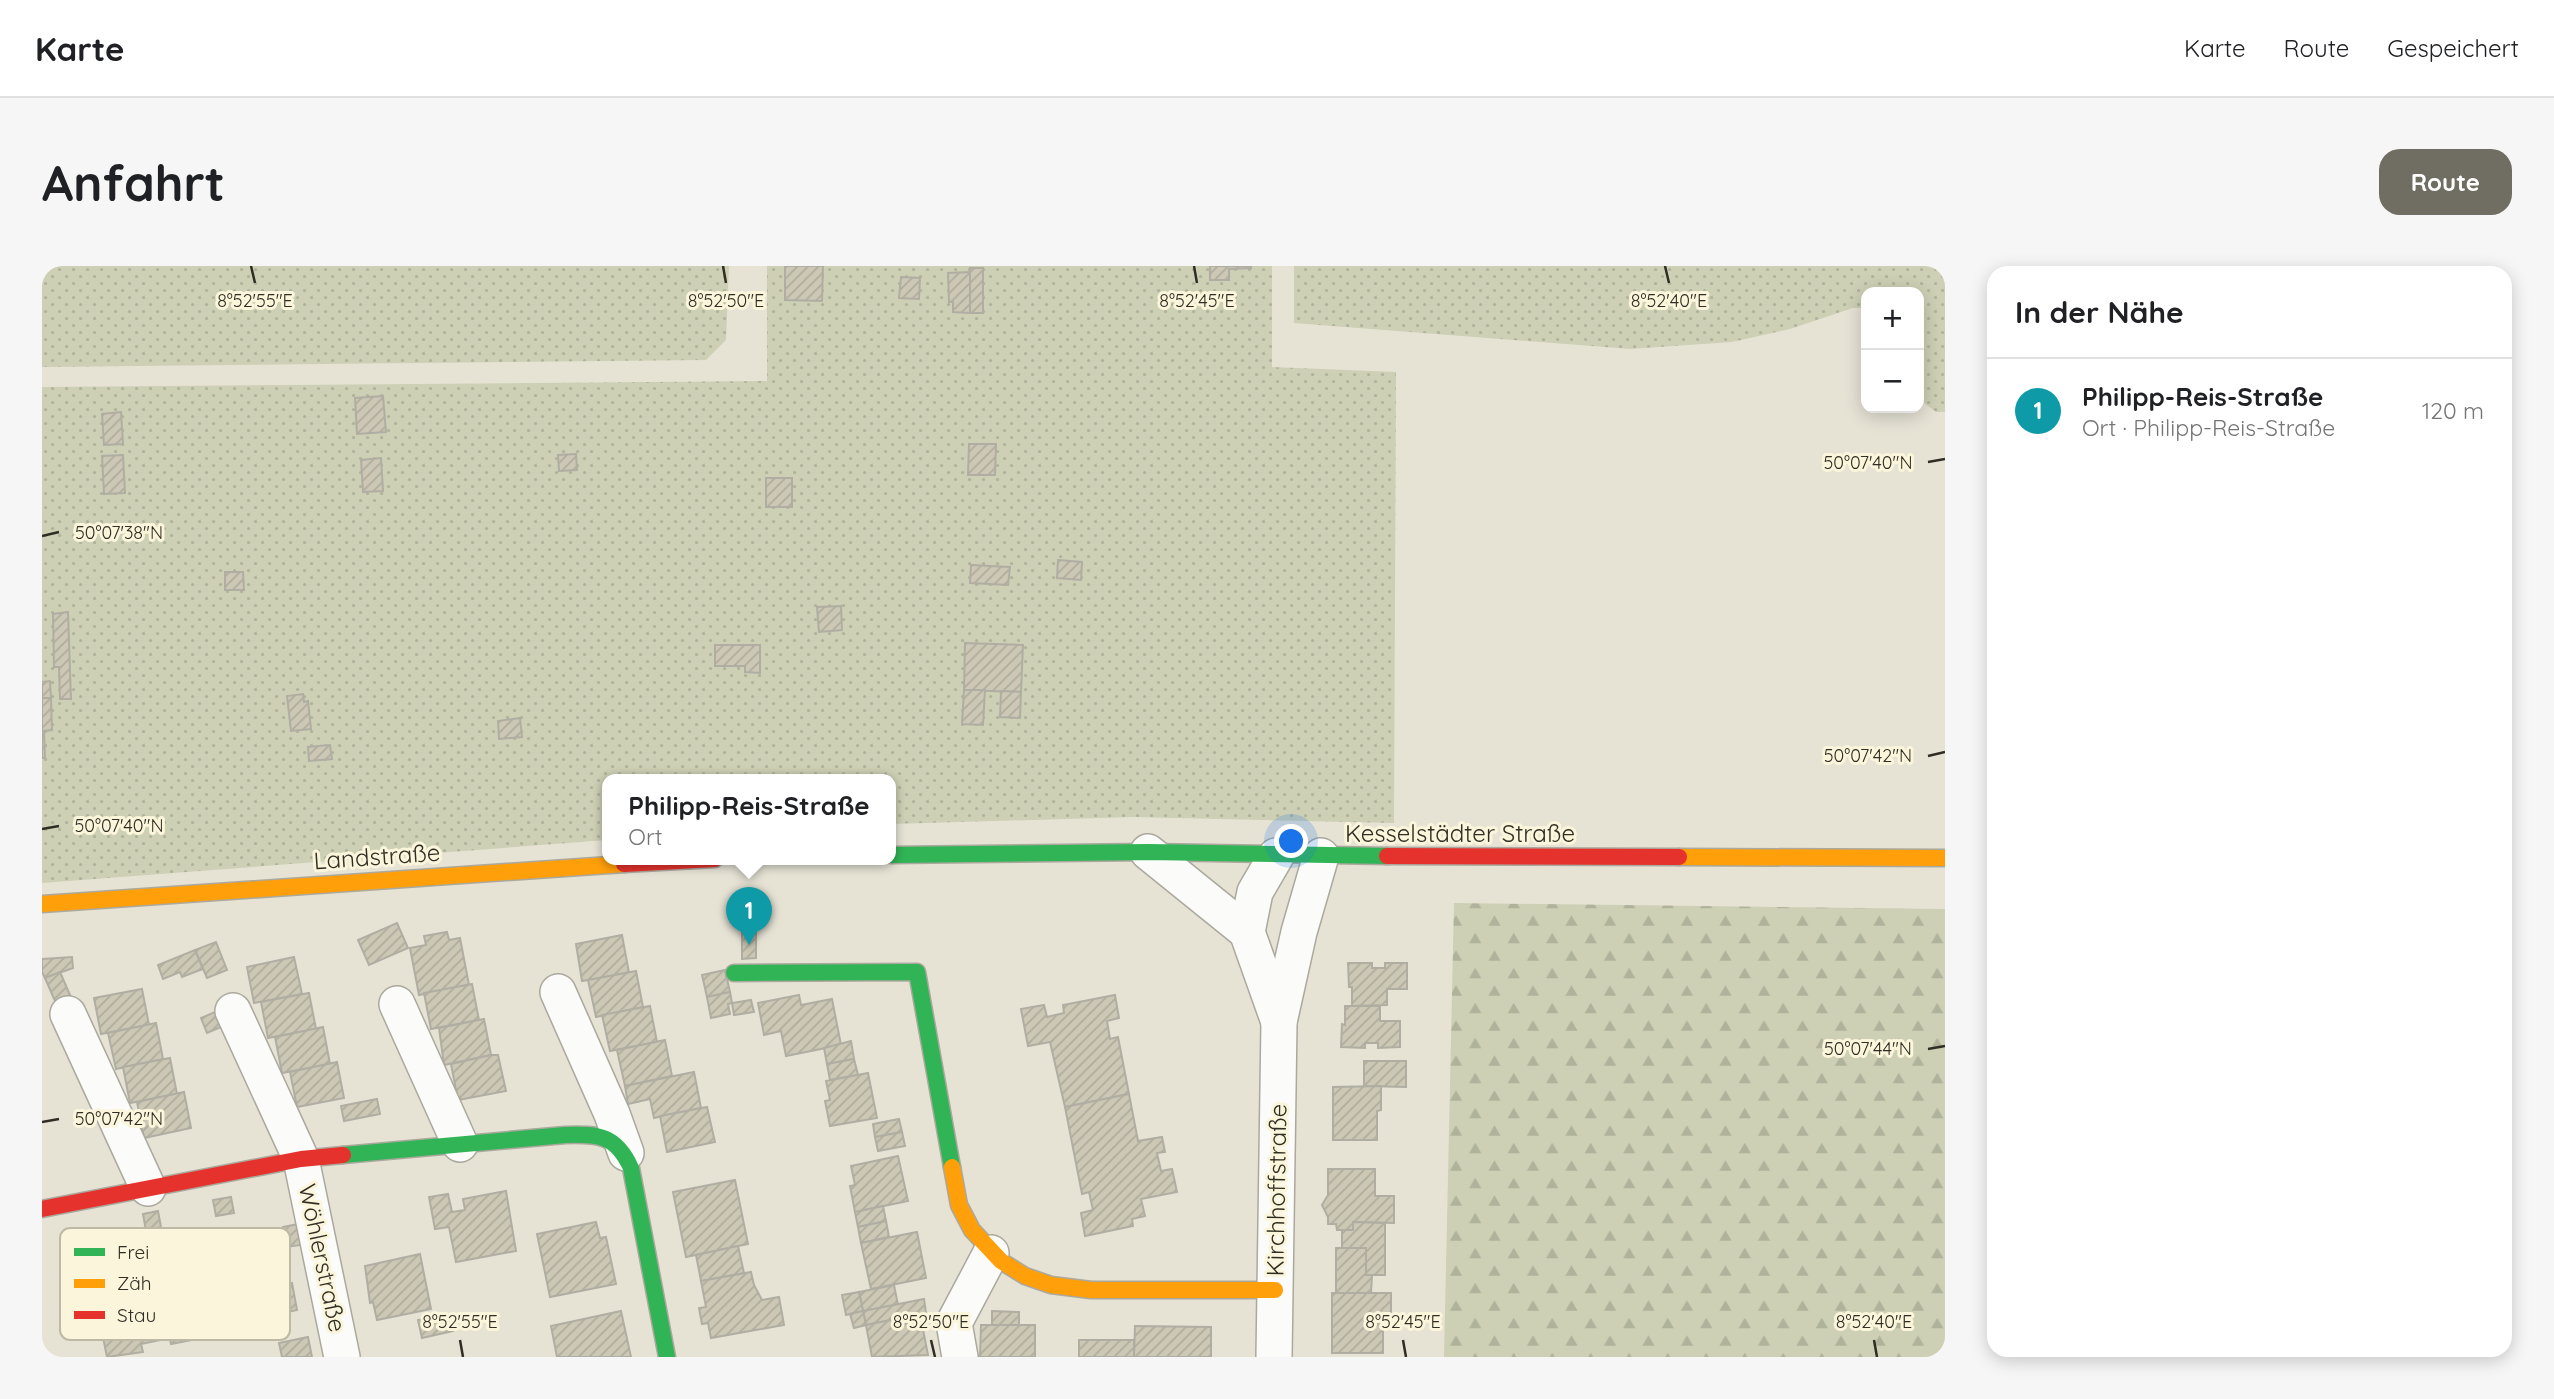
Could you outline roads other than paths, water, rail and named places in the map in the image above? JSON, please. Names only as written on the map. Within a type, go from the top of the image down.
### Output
[{"type":"main road","name":"Kesselstädter Straße","points":[[896,855],[1148,852],[1276,856],[1945,858]]},
{"type":"main road","name":"Landstraße","points":[[42,904],[614,865]]},
{"type":"main road","points":[[734,973],[917,972],[959,1205],[976,1238],[1014,1270],[1039,1282],[1072,1287],[1114,1290],[1275,1290]]},
{"type":"main road","points":[[42,1209],[301,1159],[460,1144],[592,1135],[606,1137],[617,1143],[626,1153],[631,1168],[667,1357]]},
{"type":"street","points":[[1148,852],[1247,932],[1255,892],[1276,856]]},
{"type":"street","name":"Kirchhoffstraße","points":[[1274,1357],[1279,1023],[1299,932],[1321,856]]},
{"type":"street","name":"Kirchhoffstraße","points":[[1247,932],[1279,1023]]},
{"type":"street","points":[[558,992],[612,1114],[626,1153]]},
{"type":"street","points":[[397,1004],[460,1144]]},
{"type":"street","name":"Wöhlerstraße","points":[[233,1011],[301,1159],[342,1357]]},
{"type":"street","points":[[68,1014],[148,1188]]},
{"type":"street","points":[[960,1357],[954,1323],[991,1253]]},
{"type":"place","name":"Philipp-Reis-Straße","points":[[749,945]]}]
